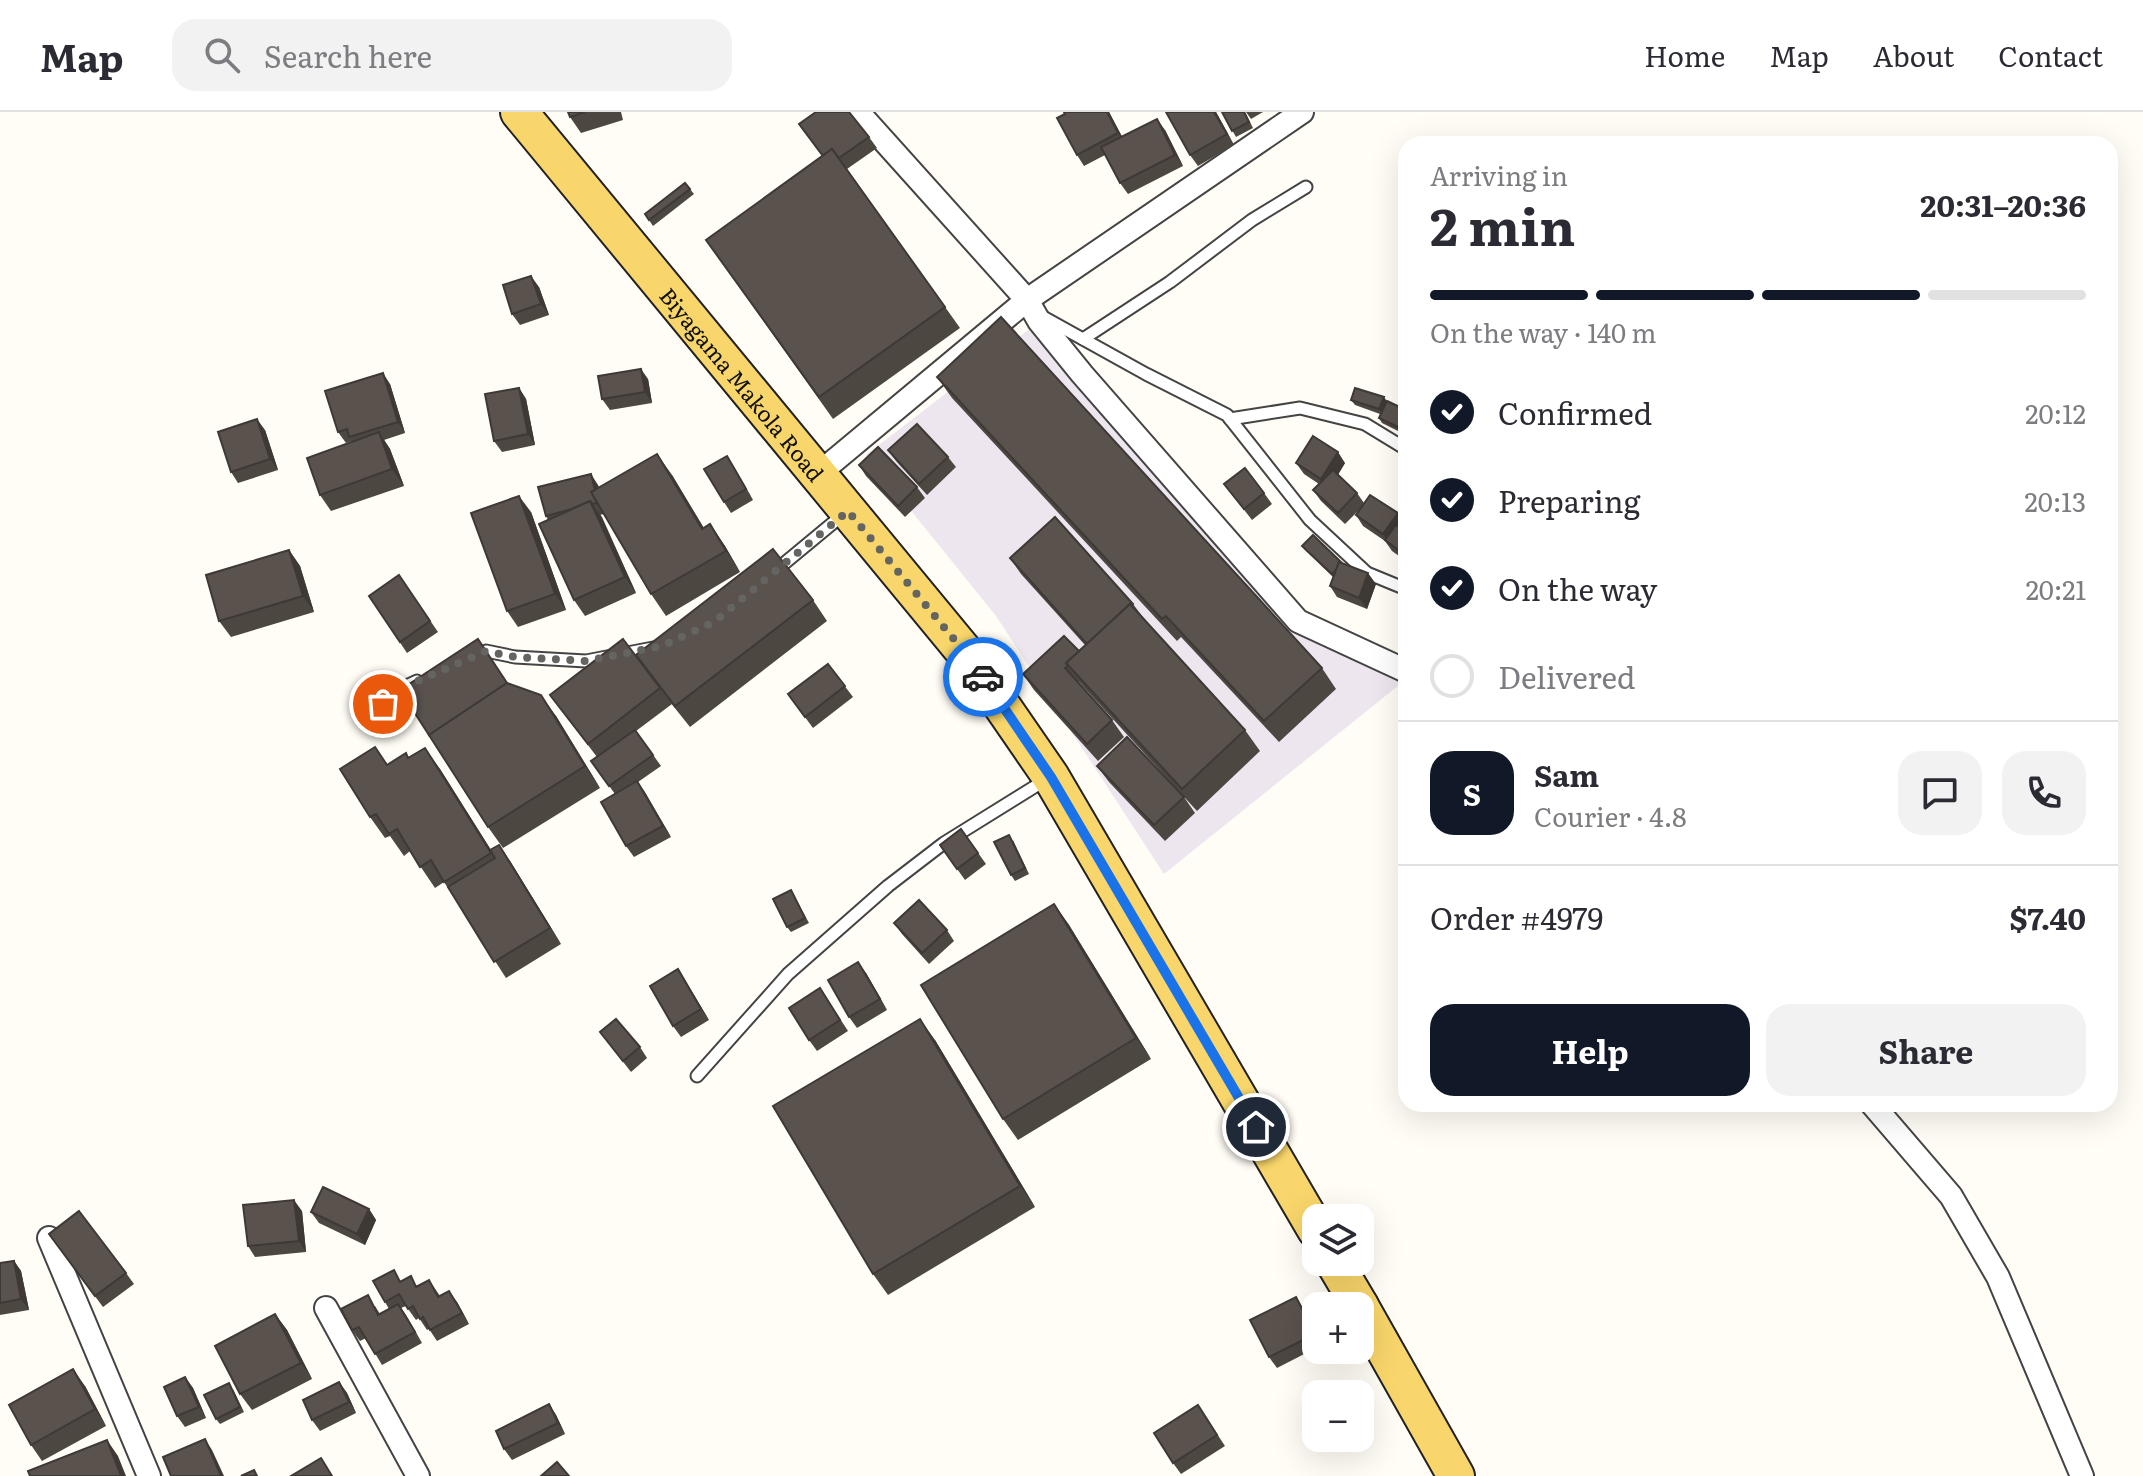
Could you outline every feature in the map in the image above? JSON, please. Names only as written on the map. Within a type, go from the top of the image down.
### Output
[{"type":"main road","name":"Biyagama Makola Road","points":[[519,112],[967,655],[1051,777],[1302,1206]]},
{"type":"main road","points":[[1374,1331],[1456,1476]]},
{"type":"street","points":[[858,112],[1031,306],[1082,374],[1298,621],[1398,667]]},
{"type":"street","points":[[817,475],[1031,306],[1302,112]]},
{"type":"street","points":[[1879,1112],[1951,1196],[1998,1277],[2082,1476]]},
{"type":"street","points":[[49,1238],[149,1476]]},
{"type":"street","points":[[326,1308],[418,1476]]},
{"type":"lane","points":[[1083,339],[1170,282],[1252,220],[1306,187]]},
{"type":"lane","points":[[1031,306],[1083,339],[1227,415],[1310,520],[1367,573],[1398,586]]},
{"type":"lane","points":[[1230,419],[1300,408],[1365,424],[1398,444]]},
{"type":"lane","points":[[763,581],[848,511]]},
{"type":"lane","points":[[458,663],[486,651],[515,657],[586,661],[662,646]]},
{"type":"lane","points":[[364,720],[402,688],[429,674]]},
{"type":"lane","points":[[697,1076],[788,974],[888,886],[944,843],[1051,777]]},
{"type":"shaded area","points":[[1037,323],[1315,641],[1398,678],[1398,686],[1164,874],[996,616],[866,455]]},
{"type":"building","points":[[568,112],[585,112],[570,117]]},
{"type":"building","points":[[816,112],[849,112],[869,137],[839,158],[832,149],[823,156],[799,124]]},
{"type":"building","points":[[1064,112],[1107,112],[1118,133],[1077,155],[1057,118]]},
{"type":"building","points":[[1166,112],[1214,112],[1227,134],[1190,155]]},
{"type":"building","points":[[1222,112],[1244,112],[1249,122],[1232,131]]},
{"type":"building","points":[[1157,119],[1175,155],[1120,183],[1101,147]]},
{"type":"building","points":[[832,149],[945,307],[819,397],[706,240]]},
{"type":"building","points":[[685,183],[690,189],[649,220],[645,214]]},
{"type":"building","points":[[531,276],[541,304],[512,314],[503,285]]},
{"type":"building","points":[[1001,317],[1322,668],[1264,721],[1166,616],[1162,619],[937,377]]},
{"type":"building","points":[[641,369],[645,392],[602,399],[598,376]]},
{"type":"building","points":[[383,373],[398,422],[349,437],[347,429],[338,432],[325,391]]},
{"type":"building","points":[[519,388],[528,434],[494,441],[485,394]]},
{"type":"building","points":[[1355,388],[1384,397],[1379,409],[1351,400]]},
{"type":"building","points":[[1387,401],[1398,406],[1398,427],[1379,418]]},
{"type":"building","points":[[257,419],[270,459],[231,472],[218,432]]},
{"type":"building","points":[[917,424],[948,457],[919,484],[888,450]]},
{"type":"building","points":[[379,432],[392,469],[320,495],[307,458]]},
{"type":"building","points":[[1313,436],[1338,452],[1321,479],[1296,463]]},
{"type":"building","points":[[878,447],[917,487],[898,506],[859,465]]},
{"type":"building","points":[[657,454],[702,529],[710,524],[726,551],[651,594],[591,492]]},
{"type":"building","points":[[727,456],[746,489],[724,502],[704,469]]},
{"type":"building","points":[[1245,468],[1264,493],[1244,509],[1224,484]]},
{"type":"building","points":[[1333,470],[1357,493],[1338,513],[1313,490]]},
{"type":"building","points":[[591,474],[595,490],[591,492],[597,503],[590,501],[546,516],[538,487]]},
{"type":"building","points":[[1370,495],[1398,513],[1383,534],[1356,515]]},
{"type":"building","points":[[519,496],[555,594],[507,611],[471,513]]},
{"type":"building","points":[[590,501],[625,577],[574,600],[539,524]]},
{"type":"building","points":[[1055,517],[1133,604],[1087,644],[1010,558]]},
{"type":"building","points":[[1396,525],[1398,526],[1398,550],[1385,540]]},
{"type":"building","points":[[1313,535],[1342,563],[1339,562],[1332,574],[1302,546]]},
{"type":"building","points":[[773,549],[813,600],[675,706],[636,655]]},
{"type":"building","points":[[289,550],[303,596],[219,621],[206,575]]},
{"type":"building","points":[[1339,562],[1368,573],[1359,598],[1330,586]]},
{"type":"building","points":[[399,575],[430,621],[400,642],[369,596]]},
{"type":"building","points":[[1130,604],[1245,730],[1182,789],[1066,663]]},
{"type":"building","points":[[1064,636],[1079,651],[1066,663],[1068,666],[1065,668],[1112,720],[1087,744],[1023,674]]},
{"type":"building","points":[[478,639],[507,683],[429,735],[400,690]]},
{"type":"building","points":[[623,639],[660,688],[588,744],[550,695]]},
{"type":"building","points":[[828,664],[845,686],[805,717],[788,694]]},
{"type":"building","points":[[507,683],[541,695],[585,766],[488,827],[429,735]]},
{"type":"building","points":[[635,730],[653,755],[609,786],[591,761]]},
{"type":"building","points":[[1127,737],[1184,797],[1154,825],[1097,766]]},
{"type":"building","points":[[375,747],[387,765],[406,753],[408,758],[425,748],[491,853],[444,882],[431,860],[420,867],[397,829],[389,834],[376,814],[370,817],[340,769]]},
{"type":"building","points":[[637,781],[663,826],[626,846],[601,802]]},
{"type":"building","points":[[961,829],[978,853],[957,869],[940,845]]},
{"type":"building","points":[[1009,835],[1025,868],[1011,875],[994,842]]},
{"type":"building","points":[[499,845],[550,928],[494,962],[448,887],[495,858],[490,850]]},
{"type":"building","points":[[791,890],[805,918],[787,927],[773,899]]},
{"type":"building","points":[[919,900],[947,930],[922,953],[894,923]]},
{"type":"building","points":[[1054,904],[1136,1038],[1003,1119],[921,985]]},
{"type":"building","points":[[858,962],[880,999],[849,1017],[828,980]]},
{"type":"building","points":[[678,969],[701,1009],[673,1026],[650,986]]},
{"type":"building","points":[[820,988],[840,1020],[809,1040],[789,1008]]},
{"type":"building","points":[[616,1019],[640,1047],[623,1061],[600,1032]]},
{"type":"building","points":[[920,1019],[1020,1186],[873,1274],[773,1106]]},
{"type":"building","points":[[323,1187],[369,1209],[357,1234],[311,1212]]},
{"type":"building","points":[[294,1200],[299,1241],[248,1246],[243,1205]]},
{"type":"building","points":[[79,1211],[126,1273],[95,1296],[49,1234]]},
{"type":"building","points":[[14,1261],[21,1299],[0,1303],[0,1263]]},
{"type":"building","points":[[394,1270],[400,1282],[411,1276],[416,1287],[429,1280],[438,1297],[449,1291],[462,1313],[430,1330],[423,1317],[420,1319],[413,1306],[408,1309],[399,1294],[385,1302],[373,1281]]},
{"type":"building","points":[[368,1295],[378,1315],[398,1304],[415,1332],[375,1354],[359,1327],[352,1330],[341,1309]]},
{"type":"building","points":[[1296,1297],[1302,1309],[1302,1340],[1269,1357],[1250,1320]]},
{"type":"building","points":[[275,1314],[301,1363],[240,1394],[215,1346]]},
{"type":"building","points":[[73,1369],[95,1409],[31,1445],[9,1405]]},
{"type":"building","points":[[185,1377],[199,1407],[177,1416],[164,1387]]},
{"type":"building","points":[[339,1382],[349,1402],[312,1420],[303,1400]]},
{"type":"building","points":[[229,1383],[240,1407],[216,1419],[204,1395]]},
{"type":"building","points":[[549,1404],[558,1423],[504,1449],[496,1431]]},
{"type":"building","points":[[1198,1405],[1217,1435],[1173,1463],[1154,1433]]},
{"type":"building","points":[[205,1439],[221,1476],[171,1476],[163,1457]]},
{"type":"building","points":[[107,1440],[121,1476],[30,1476],[28,1471]]},
{"type":"building","points":[[321,1458],[332,1476],[291,1476]]},
{"type":"building","points":[[557,1462],[569,1476],[541,1476]]},
{"type":"building","points":[[254,1470],[257,1476],[241,1476]]},
{"type":"way so far","points":[[383,704],[402,688],[429,674],[486,651],[515,657],[586,661],[662,646],[714,622],[848,511],[983,677]]},
{"type":"route","points":[[983,677],[1051,777],[1256,1127]]}]
